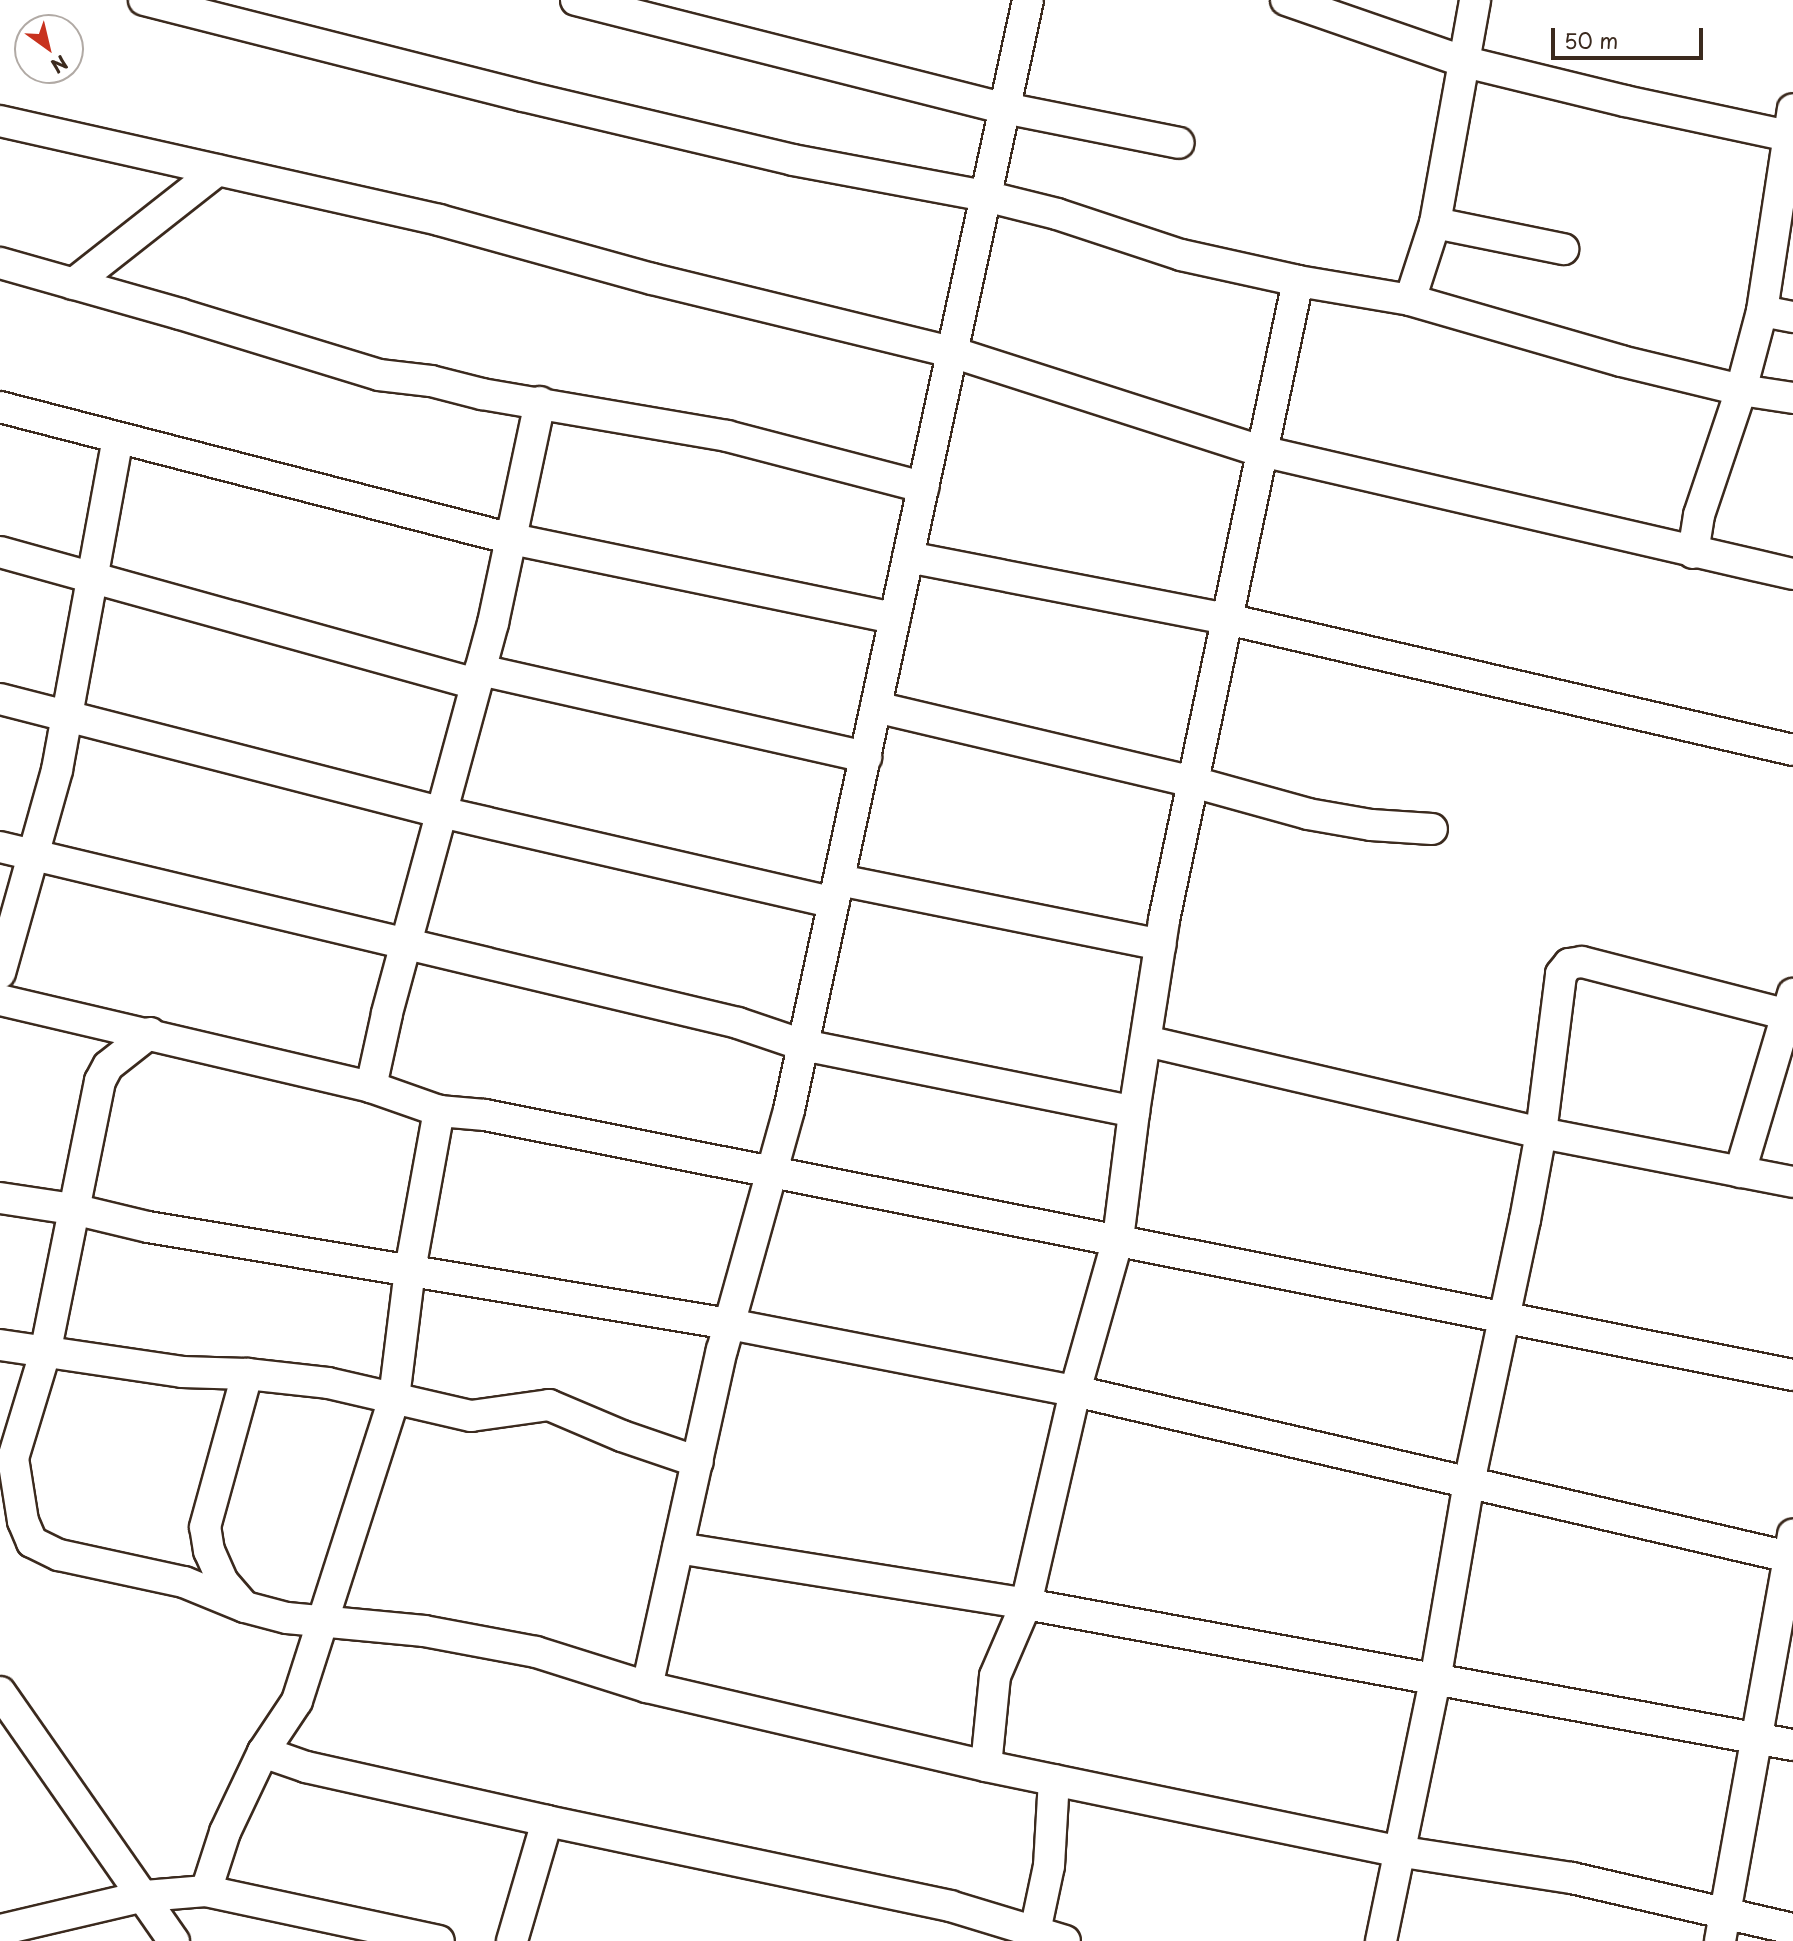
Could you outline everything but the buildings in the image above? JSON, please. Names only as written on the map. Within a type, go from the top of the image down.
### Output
[{"type":"street","points":[[144,0],[484,87],[793,160],[985,196],[1057,214],[1181,255],[1298,281],[1409,300],[1621,361],[1741,390],[1793,398]]},
{"type":"street","points":[[576,0],[1004,108],[1179,144]]},
{"type":"street","points":[[647,1687],[729,1324],[803,1045],[1028,0]]},
{"type":"street","points":[[1286,0],[1465,62],[1625,101],[1791,127],[1762,311],[1741,390],[1705,491],[1693,553]]},
{"type":"street","points":[[1409,300],[1436,223],[1475,0]]},
{"type":"street","points":[[0,121],[439,220],[652,279],[952,352],[1261,451],[1793,574]]},
{"type":"street","points":[[73,284],[218,170]]},
{"type":"street","points":[[1436,223],[1563,249]]},
{"type":"street","points":[[0,263],[379,375],[431,381],[482,394],[727,436],[923,487]]},
{"type":"street","points":[[986,1766],[995,1676],[1026,1604],[1075,1391],[1118,1239],[1134,1112],[1160,945],[1298,281]]},
{"type":"street","points":[[1762,311],[1793,317]]},
{"type":"street","points":[[371,1087],[406,944],[478,677],[512,539],[540,402]]},
{"type":"street","points":[[0,407],[512,539],[895,618]]},
{"type":"street","points":[[0,973],[57,770],[118,439]]},
{"type":"street","points":[[0,552],[92,579],[478,677],[866,757]]},
{"type":"street","points":[[908,557],[1227,620],[1793,750]]},
{"type":"street","points":[[0,699],[441,812],[836,892],[1160,945]]},
{"type":"street","points":[[876,707],[1193,782],[1308,814],[1371,825],[1432,828]]},
{"type":"street","points":[[0,847],[738,1023],[803,1045],[1134,1112]]},
{"type":"street","points":[[1381,1941],[1397,1851],[1435,1681],[1469,1483],[1506,1319],[1541,1133],[1561,974],[1569,964],[1582,962],[1791,1008],[1740,1172]]},
{"type":"street","points":[[0,1000],[150,1033],[371,1087],[439,1111],[485,1115],[1793,1375]]},
{"type":"street","points":[[150,1033],[108,1066],[100,1081],[46,1353],[13,1458],[23,1521],[32,1542],[59,1555],[184,1581],[246,1607],[325,1623],[424,1631],[536,1652],[647,1687],[986,1766],[1397,1851],[1572,1878],[1722,1927],[1793,1929]]},
{"type":"street","points":[[1146,1041],[1541,1133],[1793,1182]]},
{"type":"street","points":[[206,1891],[225,1832],[263,1752],[298,1701],[325,1623],[394,1398],[410,1270],[439,1111]]},
{"type":"street","points":[[0,1198],[73,1209],[148,1227],[729,1324],[1075,1391],[1469,1483],[1792,1549],[1722,1927]]},
{"type":"street","points":[[0,1345],[182,1371],[247,1374],[328,1383],[471,1416],[549,1405],[622,1436],[698,1461]]},
{"type":"street","points":[[246,1607],[223,1582],[209,1551],[205,1527],[247,1374]]},
{"type":"street","points":[[678,1548],[1026,1604],[1793,1745]]},
{"type":"street","points":[[0,1692],[174,1941]]},
{"type":"street","points":[[263,1752],[306,1767],[950,1906],[1033,1937],[1065,1941]]},
{"type":"street","points":[[1033,1937],[1049,1866],[1054,1780]]},
{"type":"street","points":[[512,1941],[547,1821]]},
{"type":"street","points":[[14,1931],[145,1896],[206,1891],[439,1941]]}]
